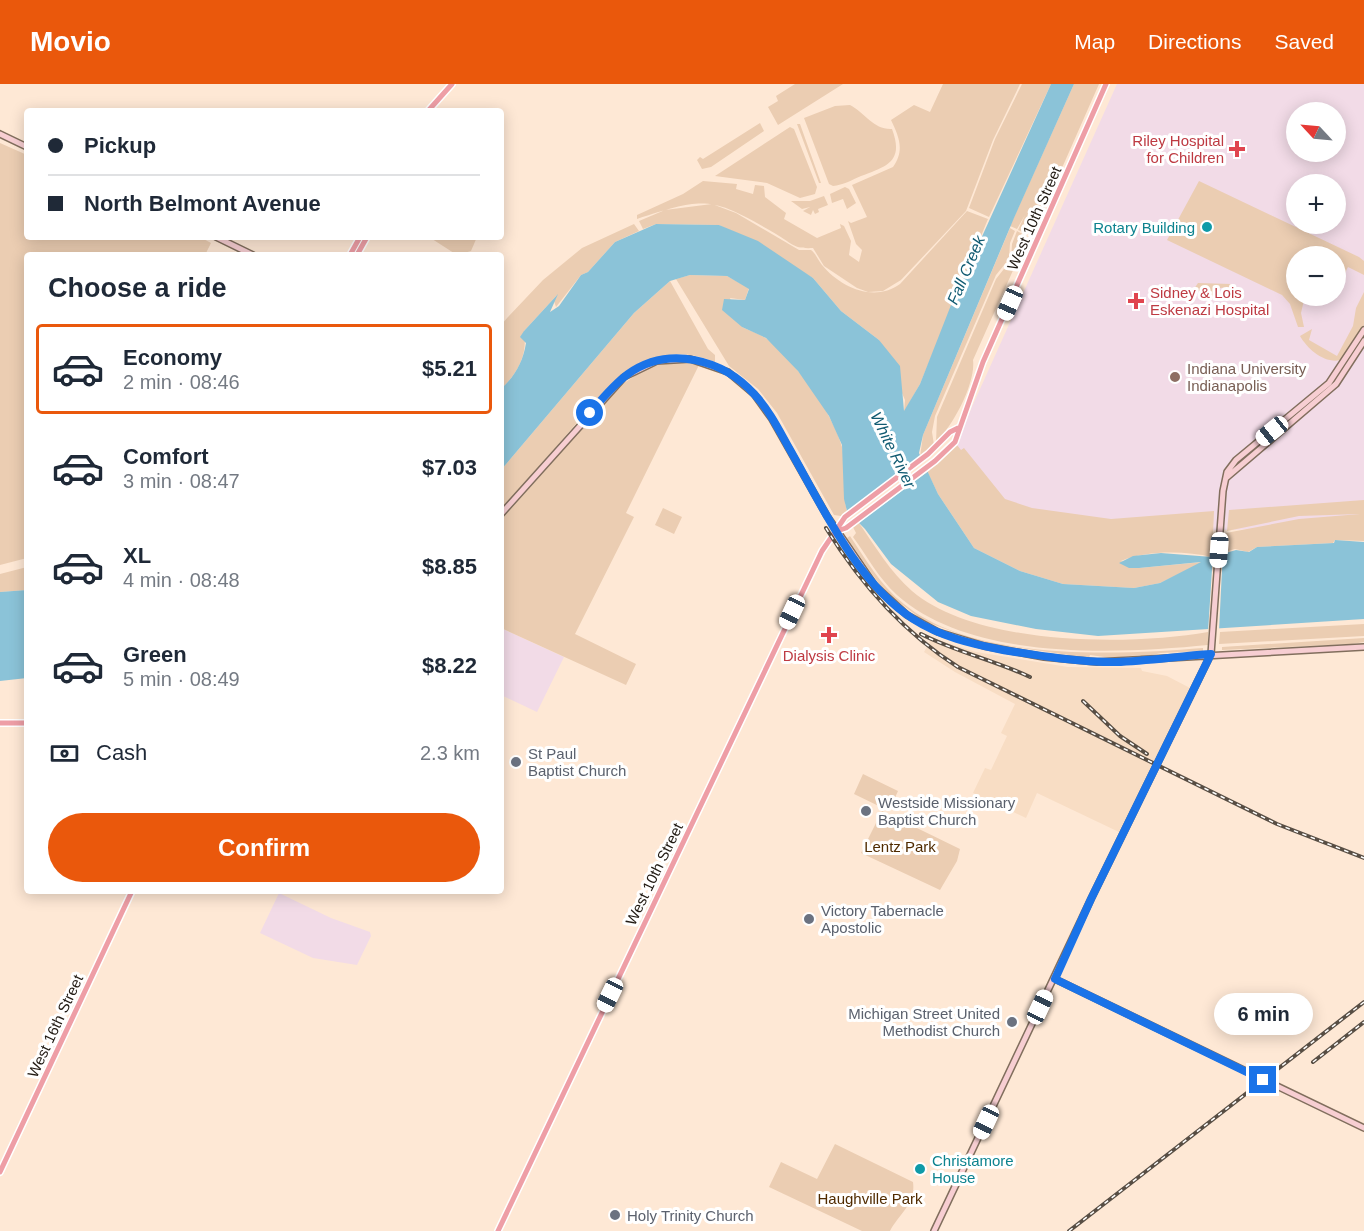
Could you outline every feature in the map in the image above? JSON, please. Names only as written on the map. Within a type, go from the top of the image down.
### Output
[{"type":"main road","points":[[431,108],[452,84]]},
{"type":"main road","name":"West 10th Street","points":[[837,531],[850,524],[935,461],[955,442],[983,362],[1106,84]]},
{"type":"main road","points":[[0,134],[24,146]]},
{"type":"main road","points":[[222,240],[247,252]]},
{"type":"main road","points":[[934,1231],[1091,899],[1211,654],[1221,511],[1227,472],[1236,460],[1329,383],[1364,330]]},
{"type":"main road","points":[[1226,478],[1336,384],[1364,341]]},
{"type":"main road","points":[[504,511],[621,380],[647,364],[681,358],[707,363],[728,372],[754,394],[772,420],[837,531],[870,579],[885,597],[912,618],[949,636],[984,646],[1081,661],[1117,662],[1211,654],[1269,654],[1364,647]]},
{"type":"main road","name":"West 10th Street","points":[[498,1231],[818,558],[845,517],[928,454],[950,432],[958,428]]},
{"type":"main road","points":[[0,723],[24,723]]},
{"type":"main road","name":"West 16th Street","points":[[0,1172],[131,894]]},
{"type":"main road","points":[[1055,979],[1364,1128]]},
{"type":"shaded area","name":"Indiana University Indianapolis","points":[[1117,84],[1364,84],[1364,523],[1335,527],[1147,532],[1034,523],[949,458]]},
{"type":"shaded area","points":[[504,629],[564,657],[537,712],[504,696]]},
{"type":"shaded area","points":[[932,638],[976,652],[1068,667],[1141,668],[1142,671],[1167,676],[1190,688],[1119,832],[1037,793],[1026,818],[973,793],[985,768],[991,770],[1007,736],[1001,733],[1015,704],[955,672],[924,652]]},
{"type":"shaded area","points":[[279,894],[281,894],[331,918],[370,932],[371,936],[357,965],[313,958],[260,933]]},
{"type":"green space","points":[[795,84],[843,84],[778,125],[768,107],[778,101],[776,96]]},
{"type":"green space","points":[[943,84],[1020,84],[993,140],[966,211],[901,280],[883,291],[868,292],[857,288],[824,266],[813,248],[793,245],[755,222],[722,207],[709,204],[679,206],[637,219],[637,215],[683,194],[703,181],[737,184],[736,189],[753,194],[755,185],[764,186],[765,197],[786,213],[784,219],[817,238],[841,228],[840,224],[844,226],[851,241],[849,255],[859,262],[862,250],[856,244],[848,221],[851,223],[867,217],[852,185],[893,167],[899,155],[900,144],[891,120],[914,105],[930,112]]},
{"type":"green space","points":[[1022,84],[1051,84],[989,217],[969,208],[995,139]]},
{"type":"green space","points":[[1074,84],[1099,84],[1032,236],[1018,230],[1025,215],[1017,229],[1010,226]]},
{"type":"green space","points":[[850,105],[880,127],[892,129],[895,155],[891,161],[879,169],[833,186],[829,184],[804,118],[835,106]]},
{"type":"green space","points":[[760,123],[764,131],[711,167],[702,169],[697,160],[700,157],[703,159]]},
{"type":"green space","points":[[797,124],[800,124],[821,183],[819,183]]},
{"type":"green space","points":[[790,127],[794,129],[817,187],[815,194],[800,198],[767,183],[715,176]]},
{"type":"green space","points":[[0,143],[24,154],[24,240],[206,240],[211,243],[206,252],[24,252],[24,559],[0,565]]},
{"type":"green space","points":[[1199,181],[1286,222],[1286,234],[1311,234],[1336,246],[1286,246],[1286,300],[1282,295],[1167,240]]},
{"type":"green space","points":[[845,187],[849,189],[856,203],[847,209],[843,199],[832,203],[830,194]]},
{"type":"green space","points":[[824,196],[828,205],[818,209],[819,212],[815,214],[813,210],[811,215],[803,211],[810,207],[802,209],[791,201],[810,201]]},
{"type":"green space","points":[[712,204],[736,213],[799,250],[811,250],[829,273],[838,280],[858,290],[869,292],[890,290],[900,284],[967,211],[988,219],[920,384],[904,412],[905,400],[879,340],[841,311],[813,278],[719,225],[656,224],[643,229],[639,221],[665,210]]},
{"type":"green space","points":[[634,224],[639,231],[615,242],[588,272],[581,275],[556,307],[554,301],[557,295],[524,331],[523,355],[517,370],[504,385],[504,322],[543,280],[582,248]]},
{"type":"green space","points":[[1010,228],[1015,231],[1010,243],[1009,259],[996,275],[935,416],[932,432],[934,445],[920,457],[923,435]]},
{"type":"green space","points":[[1017,231],[1028,237],[973,360],[971,380],[962,403],[950,425],[936,442],[937,417],[996,279],[1011,260],[1012,244]]},
{"type":"green space","points":[[434,240],[476,240],[471,251],[452,252]]},
{"type":"green space","points":[[1346,251],[1364,261],[1364,275],[1348,267],[1346,271]]},
{"type":"green space","points":[[690,275],[727,276],[749,288],[745,300],[730,298],[742,327],[764,337],[778,349],[812,388],[830,419],[842,447],[847,511],[841,516],[834,515],[777,413],[758,389],[729,366],[676,279]]},
{"type":"green space","points":[[670,281],[708,349],[715,355],[715,362],[691,355],[669,355],[649,360],[631,370],[598,399],[504,506],[504,466],[634,313]]},
{"type":"green space","points":[[1198,283],[1232,284],[1232,287],[1220,288],[1216,299],[1194,289]]},
{"type":"green space","points":[[1364,292],[1364,325],[1344,359],[1338,361],[1325,358],[1308,346],[1300,336],[1312,329],[1309,340],[1337,356],[1353,326],[1356,308]]},
{"type":"green space","points":[[1291,306],[1303,306],[1301,313],[1304,327],[1298,327]]},
{"type":"green space","points":[[674,361],[699,365],[626,513],[634,517],[575,634],[636,664],[626,685],[504,629],[504,517],[621,385],[647,368]]},
{"type":"green space","points":[[957,445],[961,450],[964,448],[1005,499],[1032,508],[1111,519],[1214,511],[1212,557],[1166,553],[1143,555],[1121,561],[1139,568],[1203,562],[1160,583],[1134,588],[1063,584],[1020,571],[974,548],[938,494],[927,471]]},
{"type":"green space","points":[[1364,500],[1364,541],[1335,540],[1333,543],[1257,547],[1248,552],[1235,549],[1224,552],[1226,533],[1299,519],[1360,514],[1299,516],[1227,531],[1229,510]]},
{"type":"green space","points":[[663,508],[682,517],[674,534],[655,525]]},
{"type":"green space","points":[[859,523],[890,567],[912,591],[940,609],[974,623],[1013,632],[1096,640],[1175,637],[1208,632],[1208,645],[1088,651],[1003,642],[964,632],[928,616],[891,589],[853,537],[856,533],[853,527]]},
{"type":"green space","points":[[850,536],[881,581],[904,604],[933,623],[968,636],[1007,645],[1048,650],[1130,652],[1203,648],[1203,651],[1161,653],[1142,657],[1140,655],[1111,658],[1090,655],[1089,658],[981,642],[924,621],[884,591],[847,538]]},
{"type":"green space","points":[[24,568],[24,590],[0,592],[0,574]]},
{"type":"green space","points":[[1364,624],[1364,636],[1219,644],[1220,632]]},
{"type":"green space","points":[[1364,638],[1364,642],[1352,644],[1222,650],[1222,647]]},
{"type":"green space","points":[[863,774],[898,791],[889,811],[854,794]]},
{"type":"green space","name":"Lentz Park","points":[[882,811],[960,849],[957,861],[940,890],[861,853]]},
{"type":"green space","name":"Haughville Park","points":[[835,1144],[913,1182],[912,1197],[890,1231],[862,1231],[769,1187],[781,1162],[817,1179]]},
{"type":"water","name":"White River","points":[[1051,84],[1074,84],[1014,218],[923,435],[919,453],[938,494],[974,548],[1020,571],[1063,584],[1134,588],[1160,583],[1201,562],[1139,568],[1129,568],[1119,563],[1133,556],[1161,553],[1212,557],[1236,550],[1249,552],[1257,547],[1334,543],[1335,540],[1364,542],[1364,619],[1098,636],[1036,629],[971,616],[938,602],[891,564],[865,529],[847,511],[844,499],[842,445],[829,416],[798,371],[766,338],[742,327],[722,310],[724,299],[745,300],[749,289],[727,276],[690,275],[670,281],[634,313],[504,466],[504,386],[514,374],[523,356],[526,343],[520,337],[558,294],[550,312],[559,306],[581,275],[588,272],[615,242],[656,224],[719,225],[758,241],[813,278],[841,311],[879,340],[900,366],[904,411],[920,384],[951,305]]},
{"type":"water","points":[[24,590],[24,678],[0,681],[0,592]]},
{"type":"pier","points":[[923,455],[930,470],[857,524],[845,513]]},
{"type":"pier","points":[[1223,549],[1219,631],[1208,632],[1213,554]]},
{"type":"railway","points":[[826,528],[853,568],[884,605],[919,638],[958,667],[1277,824],[1364,858]]},
{"type":"railway","points":[[921,634],[1030,677]]},
{"type":"railway","points":[[1083,701],[1120,736],[1147,754]]},
{"type":"railway","points":[[1069,1231],[1364,1002]]},
{"type":"railway","points":[[1313,1062],[1364,1022]]},
{"type":"place","name":"Riley Hospital for Children","points":[[1237,149]]},
{"type":"place","name":"Rotary Building","points":[[1207,227]]},
{"type":"place","name":"Sidney & Lois Eskenazi Hospital","points":[[1136,301]]},
{"type":"place","name":"Indiana University Indianapolis","points":[[1175,377]]},
{"type":"place","name":"Dialysis Clinic","points":[[829,635]]},
{"type":"place","name":"St Paul Baptist Church","points":[[516,762]]},
{"type":"place","name":"Westside Missionary Baptist Church","points":[[866,811]]},
{"type":"place","name":"Victory Tabernacle Apostolic","points":[[809,919]]},
{"type":"place","name":"Michigan Street United Methodist Church","points":[[1012,1022]]},
{"type":"place","name":"Christamore House","points":[[920,1169]]},
{"type":"place","name":"Holy Trinity Church","points":[[615,1215]]},
{"type":"route","points":[[590,413],[621,380],[632,371],[647,364],[681,358],[713,365],[728,372],[759,399],[827,516],[870,579],[894,604],[922,624],[938,632],[978,645],[1067,660],[1117,662],[1211,654],[1203,666],[1076,930],[1055,979],[1263,1080]]},
{"type":"water label","name":"Fall Creek","points":[[966,270]]}]
